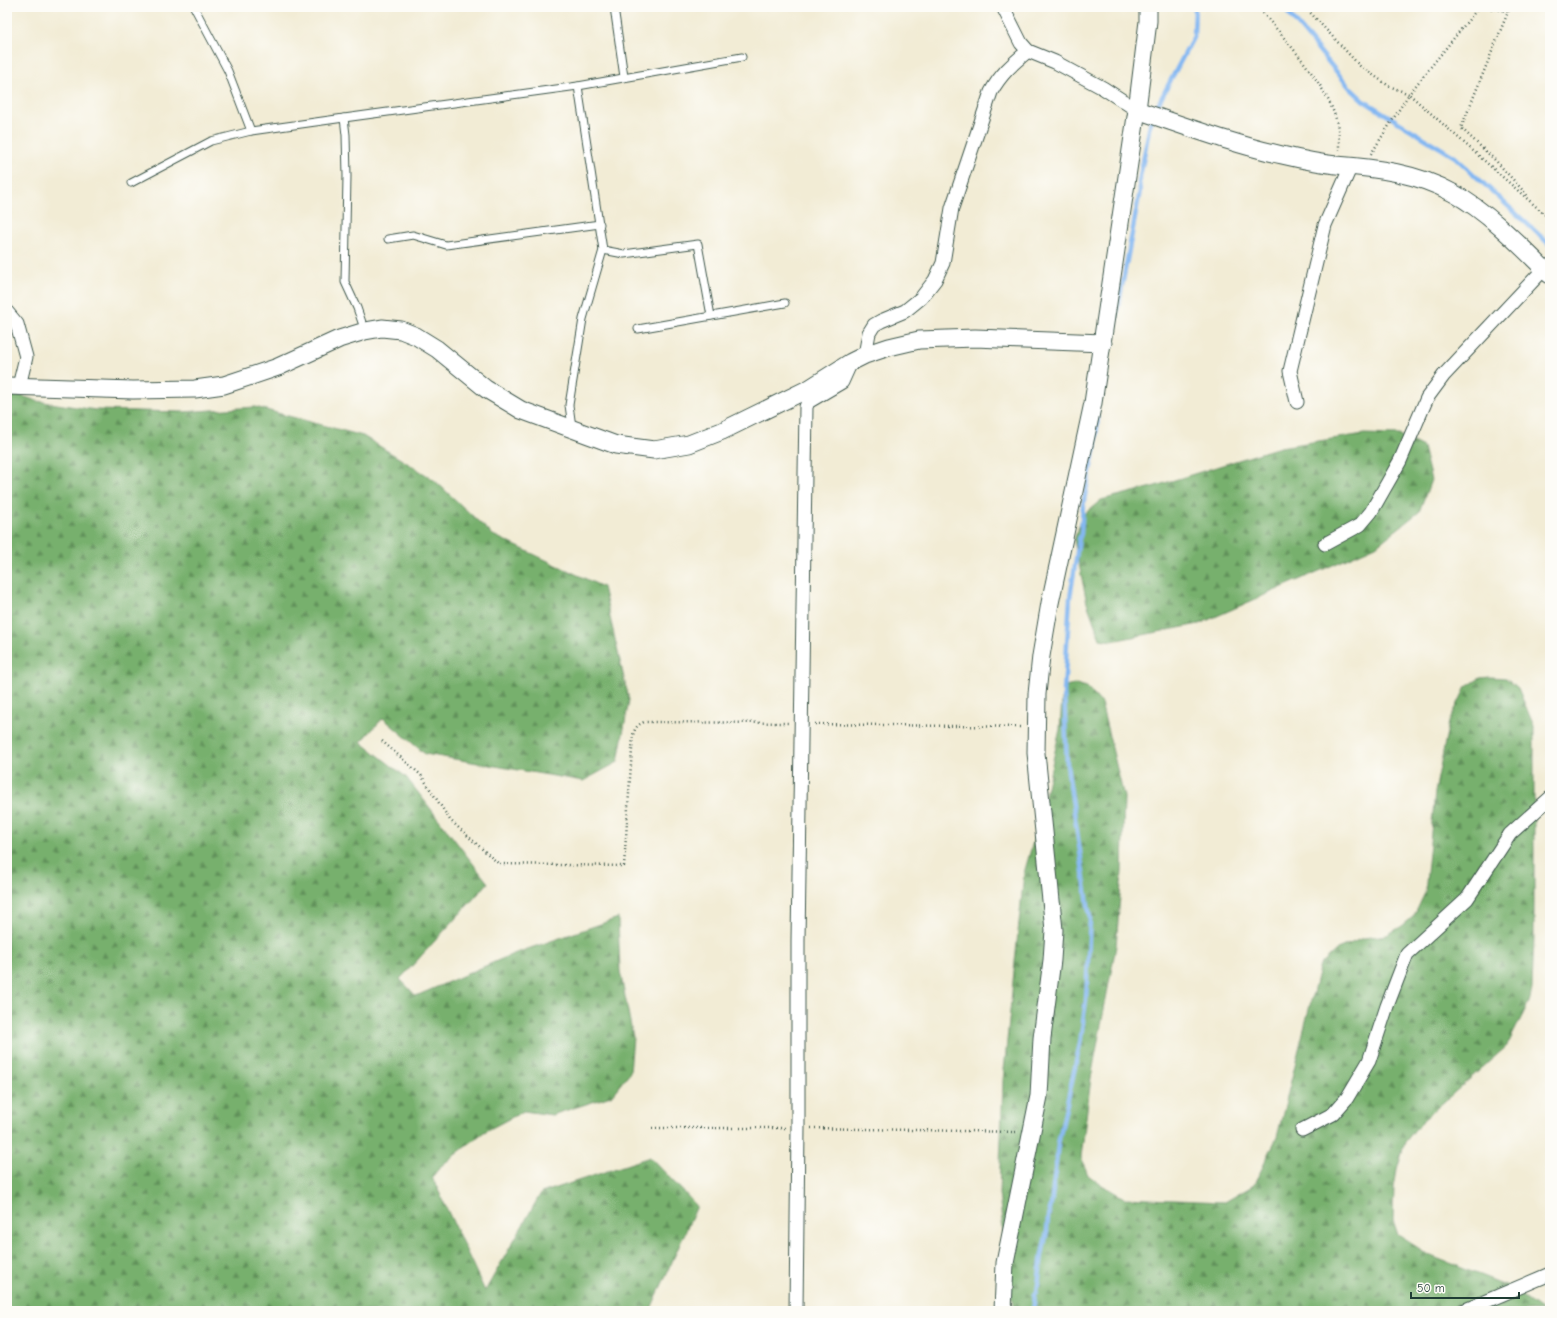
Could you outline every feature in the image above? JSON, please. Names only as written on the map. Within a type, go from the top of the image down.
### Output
[{"type":"street","points":[[1003,7],[1021,43],[1028,51],[1055,62],[1102,88],[1137,110],[1214,136],[1274,153],[1345,165],[1363,166],[1420,178],[1452,192],[1475,206],[1547,272],[1444,375],[1427,398],[1400,461],[1371,512],[1360,525],[1324,544]]},
{"type":"street","points":[[1003,1311],[1005,1263],[1033,1132],[1039,1096],[1042,1038],[1052,960],[1054,930],[1036,754],[1038,687],[1050,602],[1093,403],[1103,343],[1137,110],[1148,20],[1148,7]]},
{"type":"street","points":[[796,1311],[798,940],[806,407],[808,402],[842,382],[858,359],[874,325],[905,311],[921,298],[935,280],[944,263],[952,208],[991,92],[997,80],[1009,66],[1028,51]]},
{"type":"street","points":[[1297,402],[1290,371],[1325,225],[1345,165]]},
{"type":"street","points":[[7,312],[17,324],[26,357],[13,386],[173,391],[224,385],[278,367],[339,339],[365,331],[382,328],[401,330],[416,336],[437,349],[486,389],[521,410],[616,445],[654,450],[689,444],[722,431],[810,388],[858,359],[889,347],[919,340],[975,338],[1103,343]]},
{"type":"street","points":[[1302,1130],[1333,1114],[1347,1098],[1369,1061],[1387,1006],[1407,954],[1467,899],[1510,834],[1550,798]]},
{"type":"street","points":[[1463,1311],[1550,1274]]},
{"type":"lane","points":[[194,7],[228,71],[251,130]]},
{"type":"lane","points":[[614,7],[624,78]]},
{"type":"lane","points":[[132,183],[211,141],[251,130],[578,86],[742,57]]},
{"type":"lane","points":[[572,429],[569,405],[582,320],[603,250],[578,86]]},
{"type":"lane","points":[[344,118],[347,176],[345,282],[357,308],[365,331]]},
{"type":"lane","points":[[388,239],[413,235],[446,245],[600,224]]},
{"type":"lane","points":[[603,250],[624,254],[698,244],[711,316]]},
{"type":"lane","points":[[638,328],[785,303]]},
{"type":"path","points":[[1258,7],[1317,80],[1329,101],[1338,128],[1345,165]]},
{"type":"path","points":[[1305,7],[1360,66],[1389,86],[1409,94],[1536,205]]},
{"type":"path","points":[[1377,145],[1409,94],[1479,7],[1506,11]]},
{"type":"path","points":[[1510,7],[1506,11],[1461,128],[1496,161],[1550,219]]},
{"type":"path","points":[[382,741],[421,775],[450,820],[499,864],[624,866],[633,735],[634,729],[644,722],[802,723],[1036,728]]},
{"type":"path","points":[[652,1128],[798,1128],[1033,1132]]},
{"type":"green space","points":[[7,391],[37,401],[96,410],[184,412],[255,407],[363,436],[433,479],[493,535],[603,587],[629,700],[618,762],[583,781],[425,754],[383,718],[361,742],[406,777],[488,883],[400,979],[416,996],[513,954],[618,918],[620,971],[633,1037],[630,1072],[611,1096],[552,1115],[524,1111],[484,1132],[441,1166],[432,1177],[485,1291],[541,1193],[650,1157],[697,1206],[650,1311],[7,1311]]},
{"type":"green space","points":[[1364,434],[1399,435],[1423,447],[1431,480],[1419,512],[1376,546],[1199,624],[1112,641],[1100,639],[1087,603],[1074,540],[1083,515],[1101,500],[1149,488],[1280,447]]},
{"type":"green space","points":[[1480,678],[1506,678],[1518,688],[1534,726],[1534,938],[1532,988],[1530,1000],[1507,1046],[1422,1121],[1405,1142],[1397,1169],[1394,1187],[1393,1220],[1398,1235],[1431,1256],[1508,1286],[1544,1311],[1014,1311],[1008,1275],[999,1194],[1003,1080],[1024,873],[1040,818],[1060,729],[1062,699],[1066,687],[1076,684],[1087,687],[1101,703],[1124,797],[1122,872],[1116,946],[1091,1078],[1081,1157],[1088,1175],[1124,1198],[1225,1202],[1254,1185],[1277,1137],[1320,965],[1337,949],[1364,938],[1387,935],[1402,926],[1414,916],[1425,893],[1435,792],[1449,722],[1466,687]]},
{"type":"waterway","points":[[1154,112],[1194,36],[1195,7]]},
{"type":"waterway","points":[[1283,7],[1350,88],[1364,101],[1455,157],[1550,245]]},
{"type":"waterway","points":[[1112,331],[1116,318],[1140,191],[1139,182],[1151,119]]},
{"type":"waterway","points":[[1033,1311],[1051,1206],[1058,1144],[1080,1044],[1086,1000],[1090,918],[1067,765],[1064,691],[1070,598],[1081,534],[1083,505],[1095,447],[1098,418]]}]
